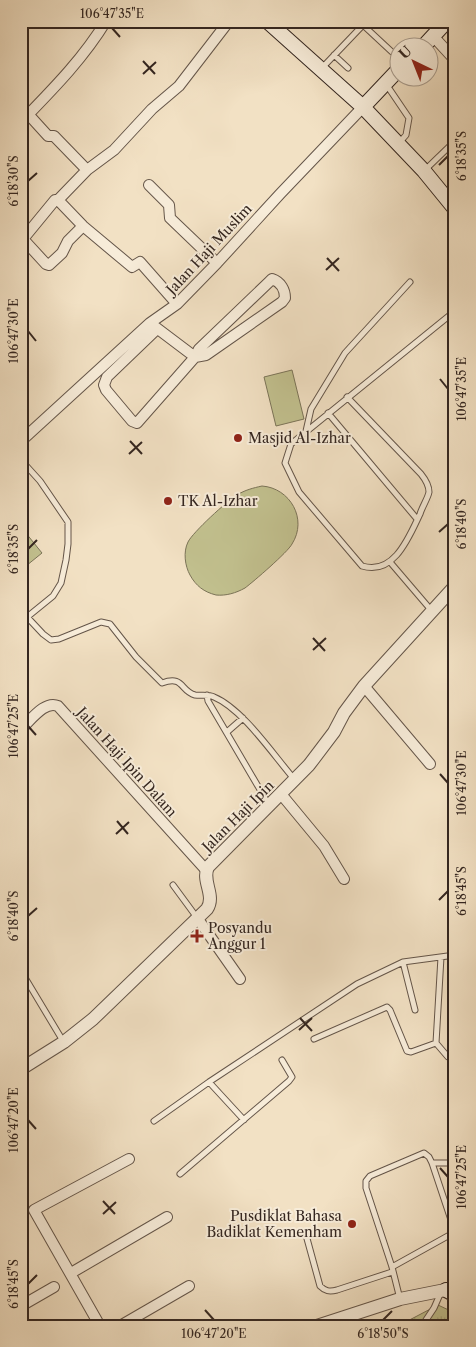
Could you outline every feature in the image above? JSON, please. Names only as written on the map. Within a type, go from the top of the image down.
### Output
[{"type":"main road","points":[[433,36],[447,21]]},
{"type":"main road","points":[[273,23],[376,119],[424,170],[455,209]]},
{"type":"main road","points":[[363,107],[388,81]]},
{"type":"main road","points":[[376,119],[372,103],[381,88]]},
{"type":"street","points":[[87,170],[54,136],[48,136],[25,118],[75,65],[106,21]]},
{"type":"street","points":[[83,226],[68,241],[62,253],[49,265],[23,239],[55,200],[58,200],[87,170],[114,150],[152,110],[179,86],[229,21]]},
{"type":"street","points":[[433,36],[455,60]]},
{"type":"street","name":"Jalan Haji Muslim","points":[[21,441],[177,304],[363,107]]},
{"type":"street","points":[[149,185],[169,205],[170,218],[217,263]]},
{"type":"street","points":[[58,200],[83,226],[132,267],[140,262],[177,304]]},
{"type":"street","points":[[196,357],[141,420],[137,422],[132,421],[106,390],[105,381],[153,326],[196,357],[206,355],[282,302],[285,298],[283,288],[276,280],[272,279],[199,348],[196,357]]},
{"type":"street","name":"Jalan Haji Ipin","points":[[21,1069],[64,1042],[93,1018],[198,919],[211,903],[206,870],[295,780],[324,746],[351,702],[364,686],[431,610],[454,588]]},
{"type":"street","points":[[364,686],[430,764]]},
{"type":"street","name":"Jalan Haji Ipin Dalam","points":[[21,728],[47,705],[54,704],[58,706],[206,870]]},
{"type":"street","points":[[280,794],[324,846],[344,879]]},
{"type":"street","points":[[198,919],[240,979]]},
{"type":"street","points":[[100,1326],[34,1210],[129,1159]]},
{"type":"street","points":[[71,1274],[167,1217]]},
{"type":"street","points":[[120,1326],[189,1286]]},
{"type":"street","points":[[21,1306],[54,1287]]},
{"type":"street","points":[[317,1326],[400,1299],[449,1291]]},
{"type":"lane","points":[[321,69],[363,25],[388,48]]},
{"type":"lane","points":[[334,55],[348,68]]},
{"type":"lane","points":[[381,88],[409,118],[406,135],[398,144]]},
{"type":"lane","points":[[424,170],[455,141]]},
{"type":"lane","points":[[306,431],[311,409],[345,353],[410,282]]},
{"type":"lane","points":[[347,397],[427,481],[429,493],[404,546],[390,562],[370,569],[362,566],[299,492],[285,463],[291,444],[347,397],[455,311]]},
{"type":"lane","points":[[328,413],[417,520]]},
{"type":"lane","points":[[21,460],[40,481],[68,522],[66,560],[61,583],[53,596],[21,622]]},
{"type":"lane","points":[[390,562],[431,610]]},
{"type":"lane","points":[[28,618],[51,640],[59,639],[101,622],[110,624],[136,657],[162,683],[173,680],[194,695],[214,696],[243,718],[295,780]]},
{"type":"lane","points":[[207,695],[208,701],[269,806]]},
{"type":"lane","points":[[227,732],[243,718]]},
{"type":"lane","points":[[173,885],[198,919]]},
{"type":"lane","points":[[154,1121],[356,984],[403,962],[455,954]]},
{"type":"lane","points":[[441,957],[436,1043],[448,1057],[455,1058]]},
{"type":"lane","points":[[403,962],[415,1010]]},
{"type":"lane","points":[[21,971],[64,1042]]},
{"type":"lane","points":[[314,1038],[387,1008],[390,1010],[407,1051],[411,1052],[436,1043]]},
{"type":"lane","points":[[180,1174],[292,1077],[282,1060]]},
{"type":"lane","points":[[209,1082],[244,1120]]},
{"type":"lane","points":[[306,1235],[320,1286],[330,1292],[392,1270],[455,1232],[432,1163],[424,1153],[370,1176],[366,1181],[366,1188],[392,1270],[400,1299]]},
{"type":"lane","points":[[432,1163],[455,1163]]},
{"type":"lane","points":[[422,1326],[449,1291]]},
{"type":"green space","points":[[292,370],[304,419],[276,426],[264,377]]},
{"type":"green space","points":[[262,486],[281,492],[294,506],[298,525],[292,544],[245,588],[235,593],[223,595],[216,595],[204,590],[195,582],[187,567],[185,554],[188,542],[203,524],[232,498],[246,490]]},
{"type":"green space","points":[[21,527],[42,553],[21,570]]},
{"type":"green space","points":[[438,1305],[455,1313],[455,1326],[398,1326]]},
{"type":"place","name":"Masjid Al-Izhar","points":[[238,438]]},
{"type":"place","name":"TK Al-Izhar","points":[[168,501]]},
{"type":"place","name":"Posyandu Anggur 1","points":[[197,936]]},
{"type":"place","name":"Pusdiklat Bahasa Badiklat Kemenham","points":[[352,1224]]}]
